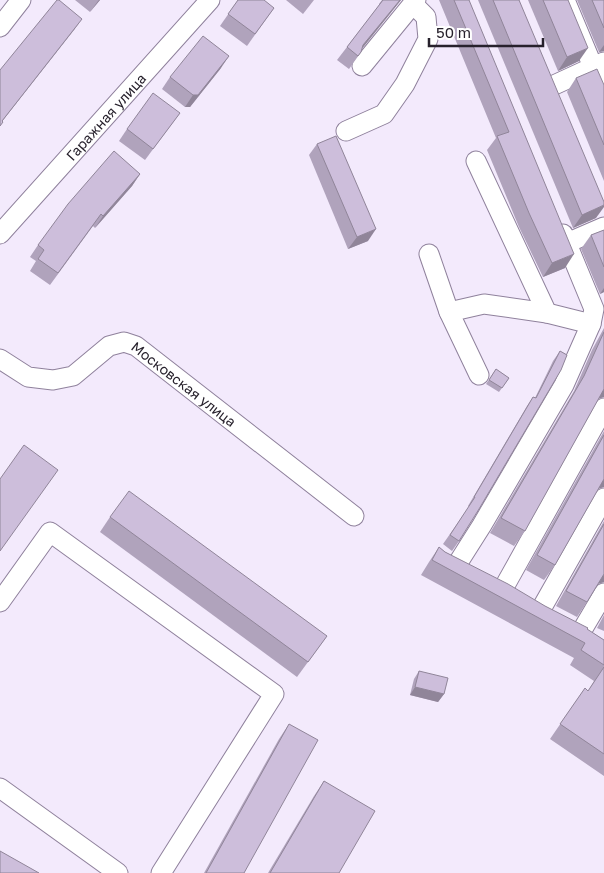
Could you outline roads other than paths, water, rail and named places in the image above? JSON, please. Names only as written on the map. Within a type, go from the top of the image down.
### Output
[{"type":"street","points":[[0,27],[21,0]]},
{"type":"street","name":"Гаражная улица","points":[[0,234],[210,0]]},
{"type":"street","points":[[565,0],[599,65],[604,93]]},
{"type":"street","points":[[346,131],[384,114],[405,84],[428,39],[426,17],[414,2],[362,66]]},
{"type":"street","points":[[559,104],[548,77],[599,65]]},
{"type":"street","points":[[476,161],[547,313]]},
{"type":"street","points":[[527,603],[482,525],[564,386],[596,312],[556,216]]},
{"type":"street","points":[[567,243],[604,227]]},
{"type":"street","points":[[429,254],[449,312],[479,375]]},
{"type":"street","points":[[449,312],[484,304],[547,313],[596,312]]},
{"type":"street","name":"Московская улица","points":[[0,359],[28,377],[53,380],[73,376],[109,346],[124,342],[136,346],[354,516]]},
{"type":"street","points":[[527,603],[604,408]]},
{"type":"street","points":[[527,603],[604,498]]},
{"type":"street","points":[[0,602],[50,532],[274,694],[161,873]]},
{"type":"street","points":[[439,557],[527,603],[604,594]]},
{"type":"street","points":[[0,788],[118,873]]}]
